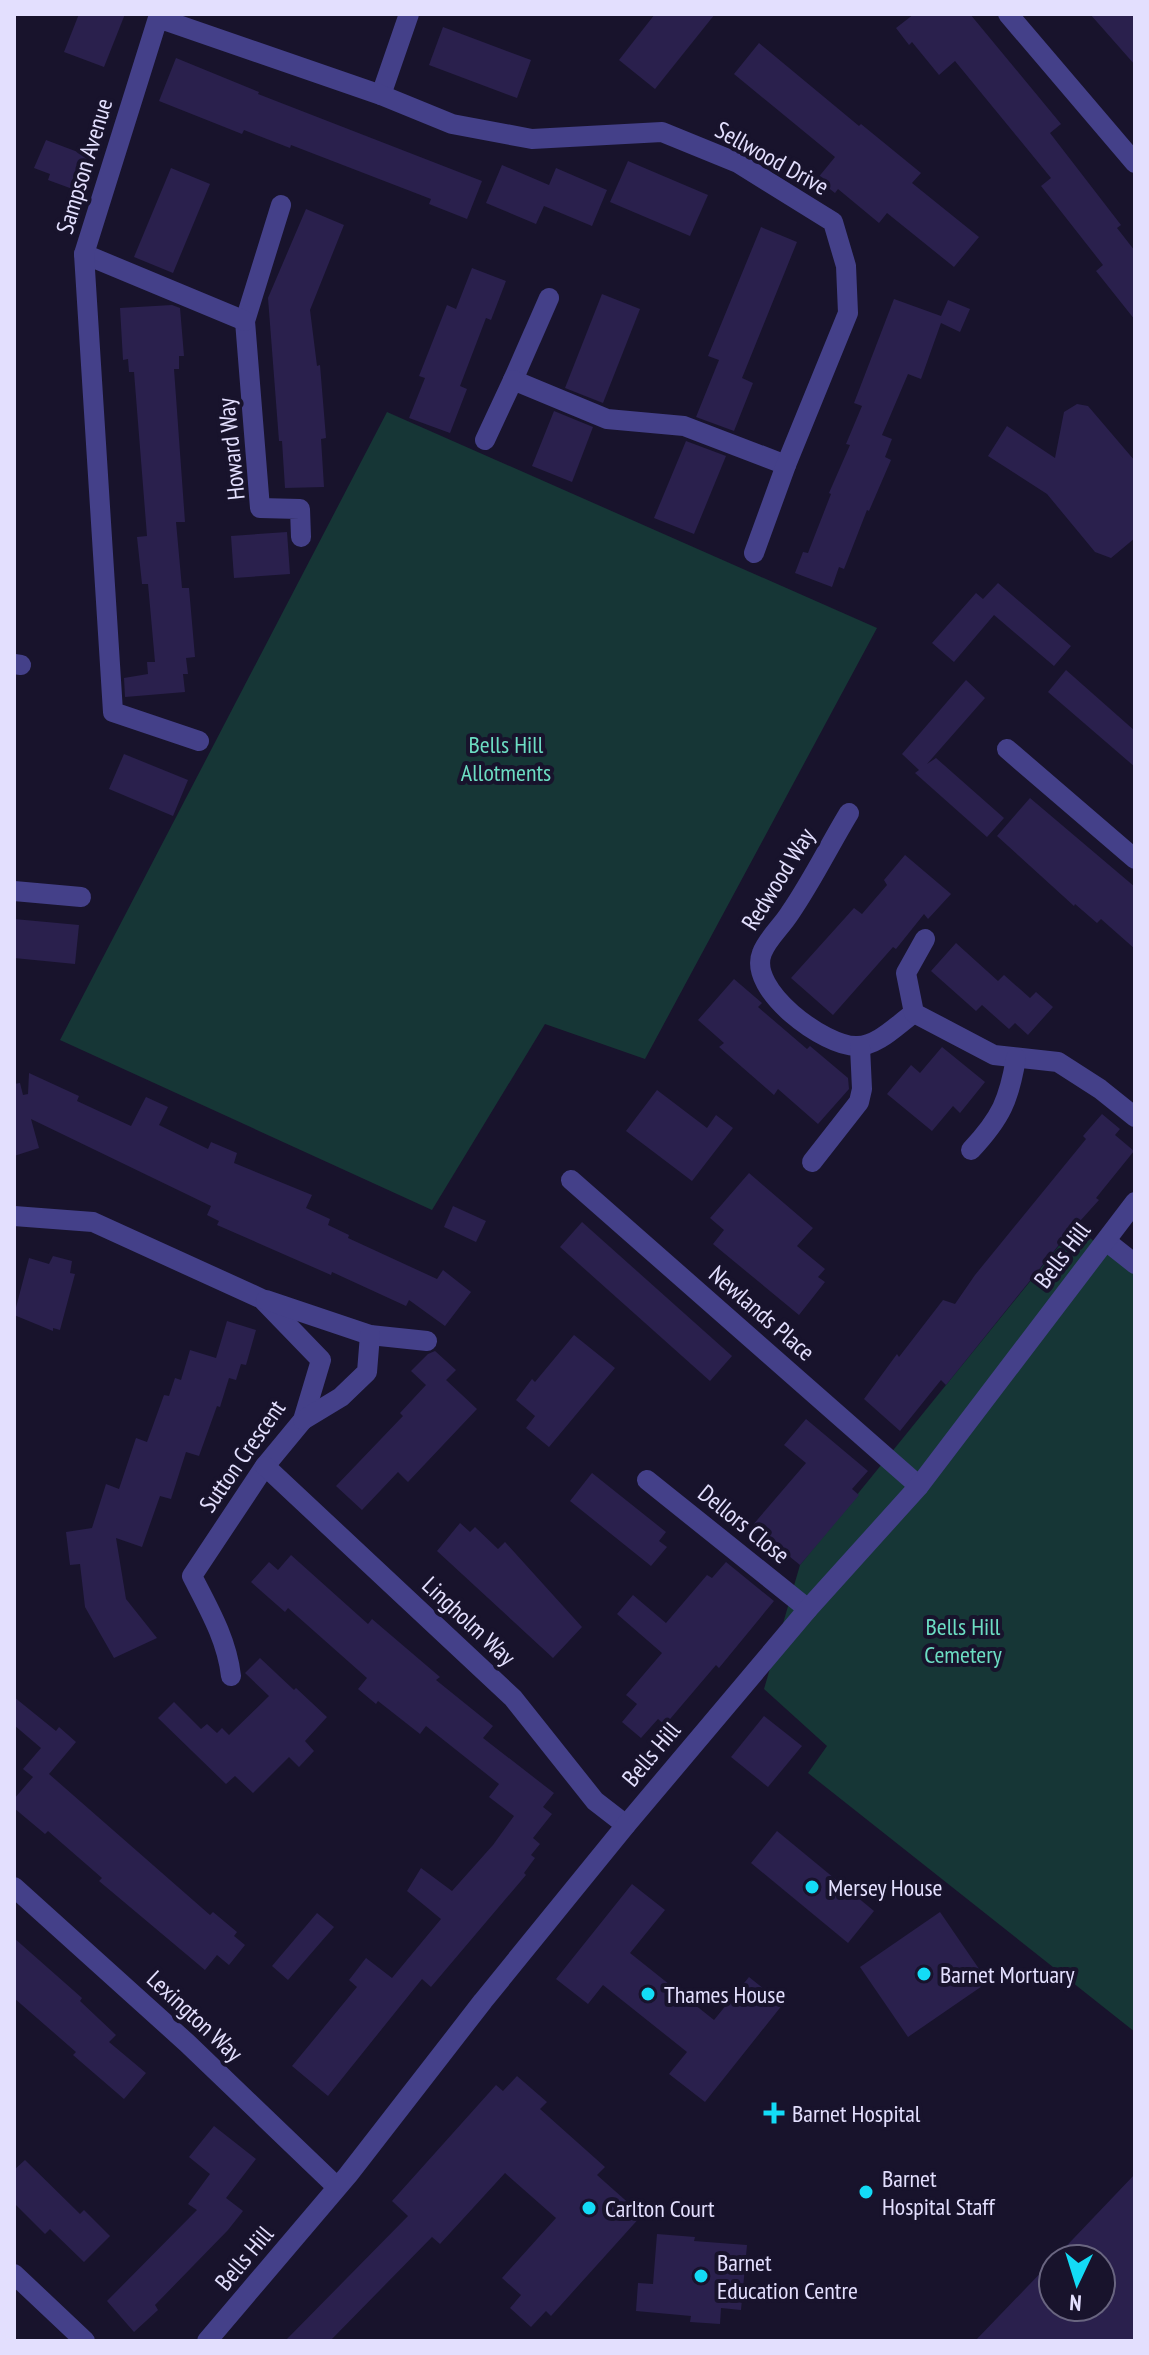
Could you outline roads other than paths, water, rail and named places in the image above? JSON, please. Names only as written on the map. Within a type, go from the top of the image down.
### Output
[{"type":"street","points":[[381,95],[409,14]]},
{"type":"street","points":[[1008,14],[1135,163]]},
{"type":"street","name":"Sampson Avenue","points":[[199,741],[113,712],[84,254],[158,18],[381,95]]},
{"type":"street","name":"Sellwood Drive","points":[[381,95],[452,124],[532,139],[662,132],[738,163],[833,222],[846,266],[848,313],[754,553]]},
{"type":"street","name":"Howard Way","points":[[281,205],[245,321],[260,508],[300,509],[301,537]]},
{"type":"street","points":[[84,254],[245,321]]},
{"type":"street","points":[[485,440],[549,298]]},
{"type":"street","points":[[513,380],[607,419],[684,426],[786,465]]},
{"type":"street","points":[[1007,749],[1135,859]]},
{"type":"street","name":"Redwood Way","points":[[849,813],[791,911],[761,954],[761,970],[772,996],[820,1035],[834,1042],[860,1047]]},
{"type":"street","points":[[14,891],[81,897]]},
{"type":"street","points":[[914,1013],[906,973],[925,939]]},
{"type":"street","points":[[812,1162],[859,1102],[862,1089],[860,1047],[881,1038],[914,1013]]},
{"type":"street","points":[[914,1013],[994,1055],[1058,1062],[1100,1089],[1135,1117]]},
{"type":"street","points":[[971,1150],[995,1124],[1011,1088],[1016,1058]]},
{"type":"street","name":"Newlands Place","points":[[571,1180],[919,1486]]},
{"type":"street","name":"Bells Hill","points":[[207,2341],[337,2187],[626,1825],[808,1609],[919,1486],[1135,1202]]},
{"type":"street","name":"Sutton Crescent","points":[[14,1216],[93,1222],[262,1299],[321,1360],[303,1420],[265,1466],[192,1576],[229,1655],[231,1676]]},
{"type":"street","points":[[1106,1241],[1135,1264]]},
{"type":"street","points":[[262,1299],[370,1335],[427,1341]]},
{"type":"street","points":[[303,1420],[341,1397],[367,1372],[370,1335]]},
{"type":"street","name":"Lingholm Way","points":[[265,1466],[513,1698],[595,1801],[626,1825]]},
{"type":"street","name":"Dellors Close","points":[[647,1480],[808,1609]]},
{"type":"street","name":"Lexington Way","points":[[14,1887],[187,2043],[337,2187]]},
{"type":"street","points":[[14,2274],[85,2341]]},
{"type":"place","name":"Mersey House","points":[[812,1887]]},
{"type":"place","name":"Barnet Mortuary","points":[[924,1974]]},
{"type":"place","name":"Thames House","points":[[648,1994]]},
{"type":"place","name":"Barnet Hospital","points":[[774,2113]]},
{"type":"place","name":"Barnet Hospital Staff","points":[[866,2192]]},
{"type":"place","name":"Carlton Court","points":[[589,2208]]},
{"type":"place","name":"Barnet Education Centre","points":[[701,2276]]},
{"type":"park label","name":"Bells Hill Allotments","points":[[506,758]]},
{"type":"park label","name":"Bells Hill Cemetery","points":[[963,1640]]}]
